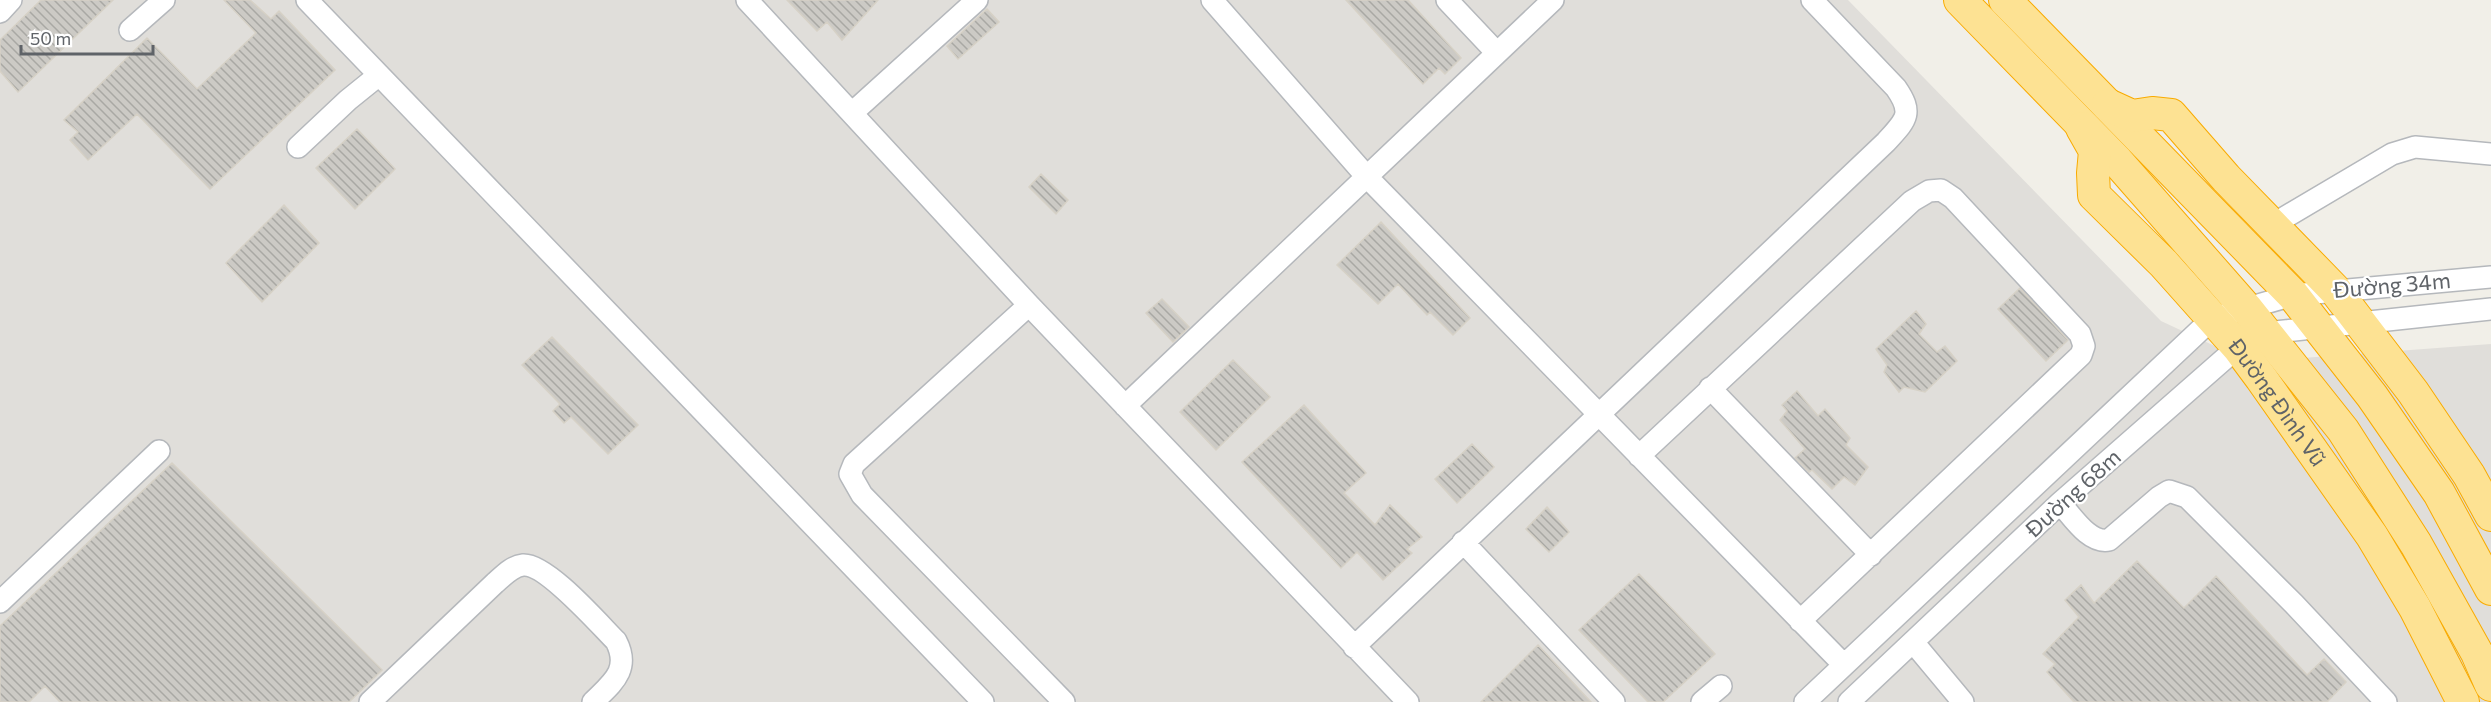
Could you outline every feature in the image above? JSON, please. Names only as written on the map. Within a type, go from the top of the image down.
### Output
[{"type":"highway","name":"Đường Đình Vũ","points":[[1960,0],[2117,161],[2246,308],[2349,439],[2416,544],[2477,653],[2491,685]]},
{"type":"highway","points":[[2005,0],[2294,295],[2372,396],[2439,493],[2491,590]]},
{"type":"highway","points":[[2108,105],[2132,116],[2152,113],[2171,115],[2226,178],[2335,290],[2426,411],[2469,475],[2491,514]]},
{"type":"highway","name":"Đường Đình Vũ","points":[[2080,124],[2095,151],[2094,195],[2164,264],[2238,347],[2372,536],[2415,608],[2463,702]]},
{"type":"street","points":[[0,12],[11,0]]},
{"type":"street","points":[[130,30],[164,0]]},
{"type":"street","points":[[307,0],[984,702]]},
{"type":"street","points":[[747,0],[1029,305],[1353,647],[1408,702]]},
{"type":"street","points":[[852,113],[977,0]]},
{"type":"street","points":[[1212,0],[1367,177],[1844,665]]},
{"type":"street","points":[[1447,0],[1497,53]]},
{"type":"street","points":[[1125,406],[1553,0]]},
{"type":"street","points":[[1353,647],[1902,125],[1907,114],[1906,103],[1896,88],[1812,0]]},
{"type":"street","points":[[298,147],[348,100],[379,75]]},
{"type":"street","points":[[2272,225],[2392,154],[2415,147],[2491,154]]},
{"type":"street","points":[[1639,456],[1912,201],[1929,191],[1941,190],[1953,198],[2080,334],[2084,346],[2081,355],[1800,621]]},
{"type":"street","name":"Đường 34m","points":[[2213,318],[2294,295],[2491,277]]},
{"type":"street","points":[[1029,305],[854,464],[850,474],[862,495],[1064,702]]},
{"type":"street","name":"Đường 68m","points":[[1849,702],[2060,503],[2238,347],[2266,333],[2491,309]]},
{"type":"street","points":[[1805,702],[2213,318]]},
{"type":"street","points":[[1710,388],[1871,555]]},
{"type":"street","points":[[0,602],[159,451]]},
{"type":"street","points":[[2060,503],[2089,534],[2103,541],[2109,540],[2169,491],[2187,497],[2294,604],[2386,702]]},
{"type":"street","points":[[1463,542],[1614,702]]},
{"type":"street","points":[[370,702],[495,583],[513,569],[524,565],[547,573],[616,641],[621,649],[623,659],[620,671],[611,684],[592,702]]},
{"type":"street","points":[[1912,642],[1963,702]]},
{"type":"street","points":[[1702,702],[1720,686]]},
{"type":"shaded area","points":[[0,0],[1848,0],[2161,321],[2249,362],[2491,344],[2491,702],[0,702]]},
{"type":"building","points":[[41,0],[113,0],[18,92],[0,71],[0,40]]},
{"type":"building","points":[[224,0],[250,0],[271,19],[279,11],[335,70],[210,189],[137,114],[88,160],[70,140],[78,132],[64,120],[147,38],[197,89],[256,33]]},
{"type":"building","points":[[787,0],[878,0],[842,40],[827,22],[817,31]]},
{"type":"building","points":[[1346,0],[1408,0],[1461,58],[1445,74],[1439,68],[1423,84]]},
{"type":"building","points":[[987,9],[999,22],[958,59],[947,46]]},
{"type":"building","points":[[357,129],[395,169],[355,209],[316,168]]},
{"type":"building","points":[[1041,174],[1068,200],[1056,214],[1029,187]]},
{"type":"building","points":[[284,205],[319,243],[262,302],[226,263]]},
{"type":"building","points":[[1381,222],[1470,318],[1453,335],[1430,312],[1427,315],[1398,284],[1378,304],[1337,265]]},
{"type":"building","points":[[2020,288],[2068,340],[2046,361],[1998,309]]},
{"type":"building","points":[[1162,299],[1189,327],[1173,342],[1146,313]]},
{"type":"building","points":[[1916,311],[1926,324],[1919,334],[1937,352],[1945,346],[1957,361],[1925,392],[1904,387],[1899,392],[1884,372],[1887,365],[1876,349]]},
{"type":"building","points":[[552,337],[638,425],[608,454],[571,417],[564,423],[553,411],[560,404],[522,365]]},
{"type":"building","points":[[1233,360],[1270,397],[1216,450],[1180,412]]},
{"type":"building","points":[[1797,391],[1818,416],[1825,409],[1850,438],[1846,445],[1868,467],[1855,485],[1844,477],[1832,489],[1795,458],[1805,449],[1780,420],[1787,411],[1782,405]]},
{"type":"building","points":[[1304,405],[1366,473],[1344,493],[1375,525],[1390,505],[1422,537],[1407,549],[1412,553],[1383,580],[1357,552],[1341,568],[1242,462]]},
{"type":"building","points":[[1472,444],[1494,467],[1457,503],[1435,479]]},
{"type":"building","points":[[172,463],[382,670],[349,702],[60,702],[45,686],[29,702],[0,702],[0,626]]},
{"type":"building","points":[[1547,507],[1569,532],[1549,552],[1526,529]]},
{"type":"building","points":[[2137,561],[2184,608],[2216,576],[2307,675],[2324,659],[2346,682],[2327,702],[2074,702],[2047,672],[2055,664],[2043,654],[2079,617],[2065,600],[2081,585],[2094,603]]},
{"type":"building","points":[[1639,574],[1715,654],[1663,702],[1648,702],[1579,630]]},
{"type":"building","points":[[1538,645],[1591,702],[1481,702]]}]
